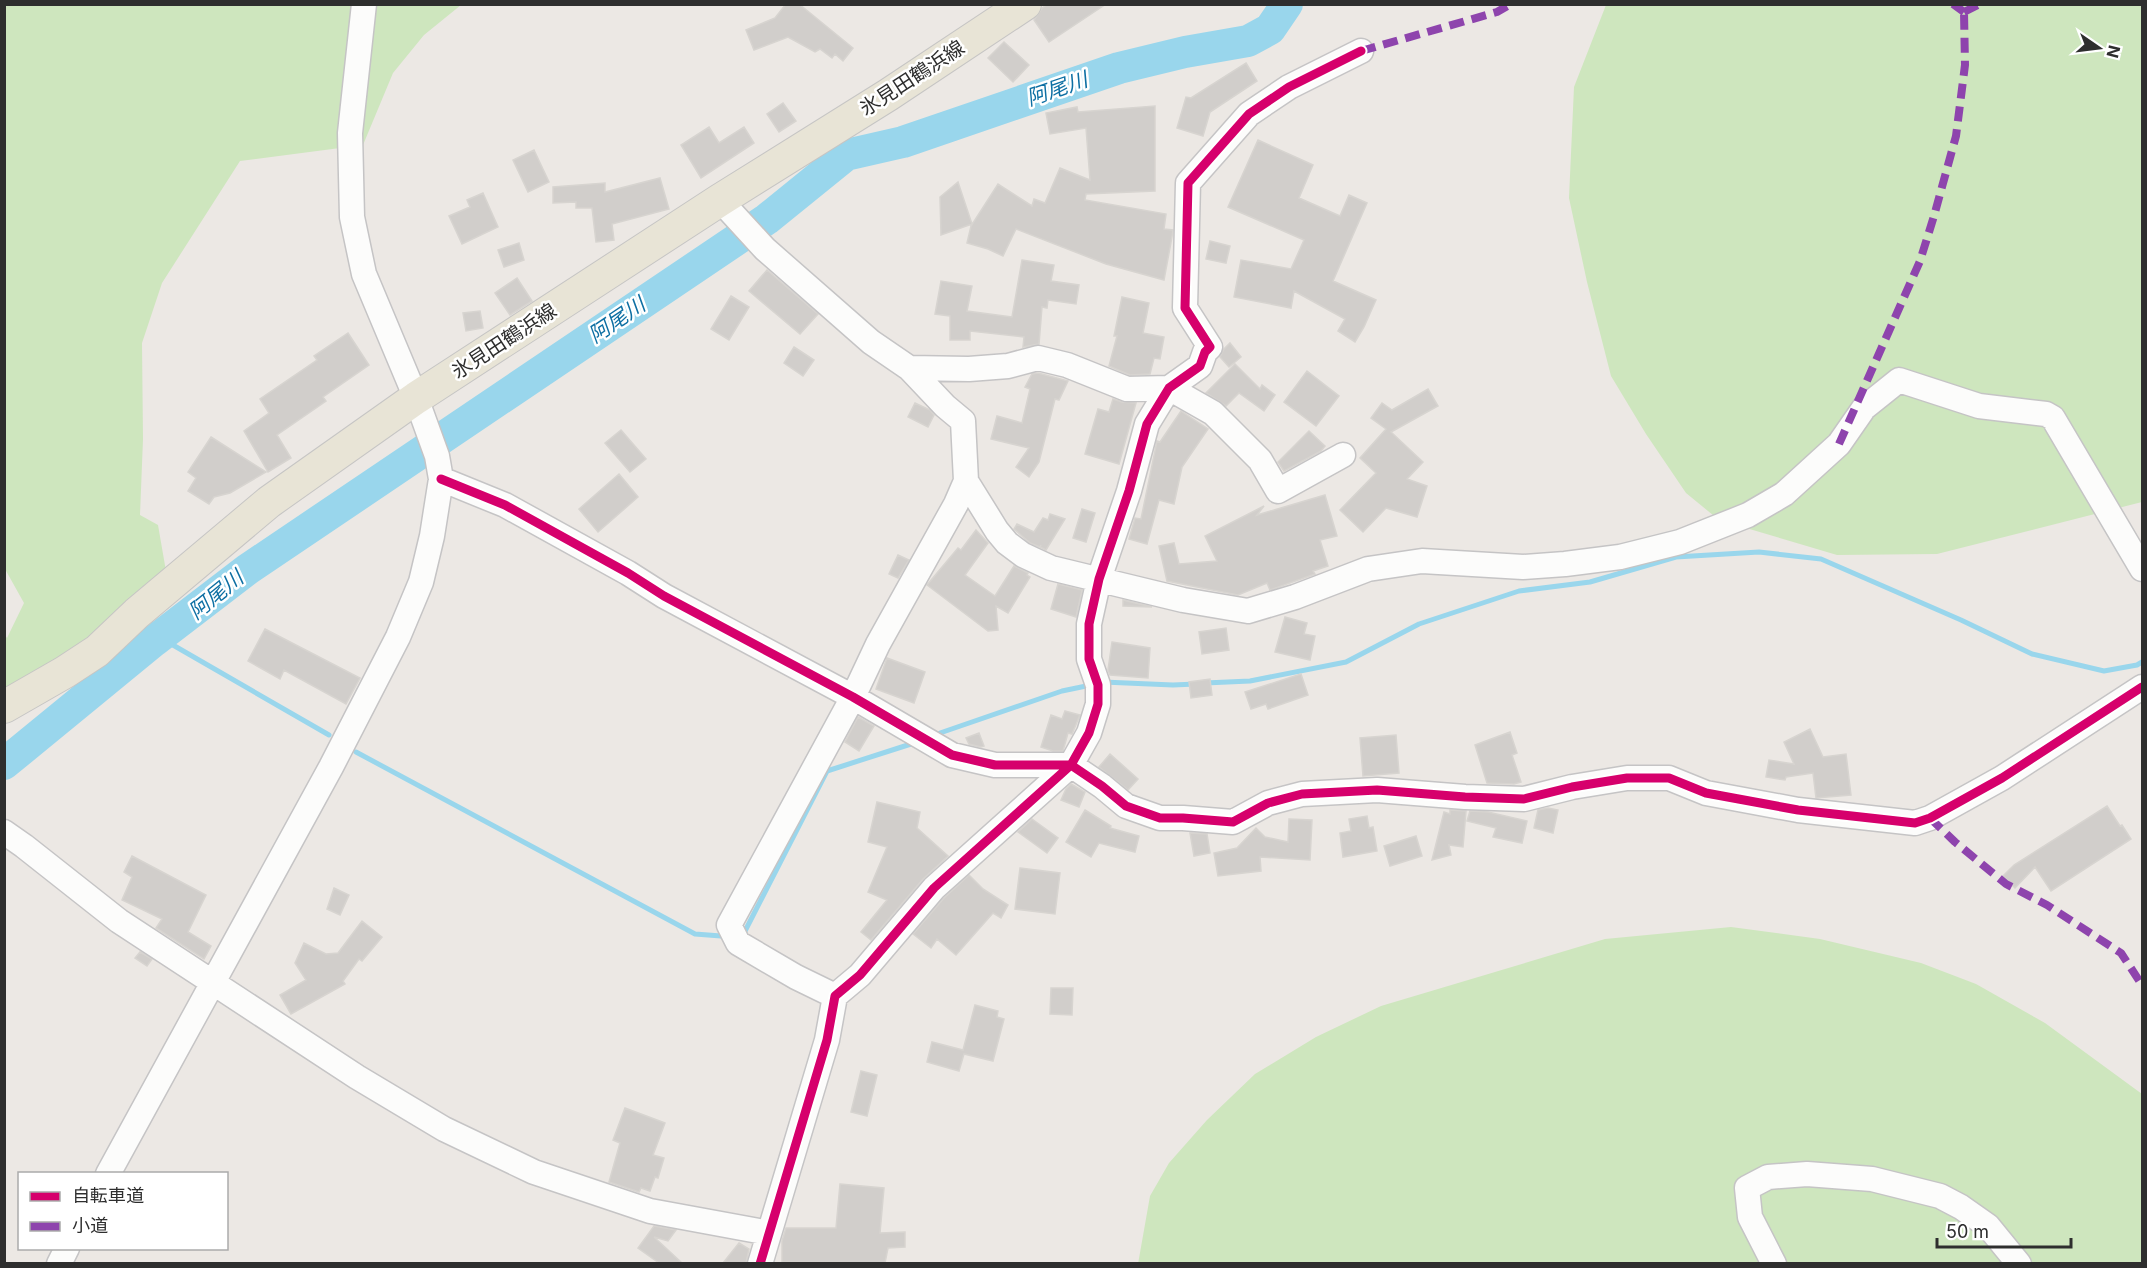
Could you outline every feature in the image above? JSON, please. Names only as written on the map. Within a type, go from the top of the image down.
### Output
[{"type":"main road","name":"氷見田鶴浜線","points":[[4,706],[97,651],[137,613],[269,502],[420,409],[727,207],[1021,6]]},
{"type":"street","points":[[109,1172],[331,767],[398,637],[421,582],[432,536],[439,467],[420,409],[364,274],[352,217],[350,133],[364,4]]},
{"type":"street","points":[[760,1263],[827,1040],[835,996],[860,975],[934,888],[1071,765],[1089,733],[1098,704],[1098,685],[1089,659],[1089,624],[1099,579],[1129,491],[1147,424],[1169,388],[1200,366],[1205,352],[1210,347],[1185,308],[1188,183],[1249,114],[1289,87],[1361,51]]},
{"type":"street","points":[[727,207],[765,249],[871,342],[909,369],[963,421],[966,481],[951,513],[878,644],[853,697],[729,925],[738,943],[835,996]]},
{"type":"street","points":[[909,369],[1008,366],[1038,358],[1067,365],[1127,389],[1169,388],[1213,413],[1260,460],[1278,491],[1343,454]]},
{"type":"street","points":[[966,481],[1007,543],[1023,555],[1051,568],[1183,600],[1248,611],[1295,597],[1368,569],[1422,561],[1522,567],[1565,564],[1620,557],[1680,542],[1748,515],[1784,494],[1839,444],[1864,408],[1899,380],[1979,406],[2046,414],[2053,418],[2142,569]]},
{"type":"street","points":[[439,467],[628,573],[664,596],[853,697],[952,755],[995,765],[1071,765],[1126,806],[1160,818],[1233,822],[1268,803],[1302,794],[1377,790],[1524,799],[1572,787],[1627,778],[1670,778],[1706,793],[1798,810],[1915,823],[1930,818],[2002,778],[2142,687]]},
{"type":"street","points":[[4,832],[118,921],[416,1114],[534,1172],[650,1211],[769,1233]]},
{"type":"street","points":[[1774,1263],[1750,1217],[1747,1188],[1768,1177],[1808,1174],[1872,1179],[1940,1196],[1961,1207],[1988,1226],[2019,1263]]},
{"type":"street","points":[[58,1263],[66,1250]]},
{"type":"green space","points":[[5,5],[461,5],[424,35],[393,73],[363,145],[240,161],[162,283],[142,343],[143,439],[140,515],[158,525],[167,577],[87,641],[5,692],[5,635],[7,638],[24,603],[5,569]]},
{"type":"green space","points":[[1606,5],[2142,5],[2142,502],[1937,554],[1837,555],[1719,520],[1686,493],[1646,434],[1611,376],[1569,198],[1574,87]]},
{"type":"green space","points":[[1731,927],[1820,939],[1921,963],[1976,984],[2045,1023],[2142,1094],[2142,1263],[1138,1264],[1150,1196],[1169,1163],[1207,1120],[1255,1074],[1316,1037],[1381,1006],[1605,939]]},
{"type":"building","points":[[786,4],[799,4],[853,48],[843,61],[835,54],[832,58],[820,49],[815,52],[788,37],[754,50],[746,30],[775,18]]},
{"type":"building","points":[[1048,4],[1106,4],[1049,42],[1034,20],[1042,8]]},
{"type":"building","points":[[1004,42],[1029,65],[1013,82],[988,58]]},
{"type":"building","points":[[1246,63],[1257,81],[1210,112],[1203,136],[1177,128],[1186,97],[1191,98]]},
{"type":"building","points":[[783,103],[796,121],[779,132],[767,114]]},
{"type":"building","points":[[1155,106],[1155,191],[1086,194],[1085,200],[1166,214],[1164,229],[1173,230],[1164,280],[1106,264],[1016,229],[1003,256],[967,243],[971,226],[998,184],[1032,206],[1034,199],[1045,203],[1060,168],[1090,180],[1086,128],[1050,134],[1046,113],[1077,107],[1078,112]]},
{"type":"building","points":[[709,127],[719,143],[744,127],[754,143],[701,178],[681,145]]},
{"type":"building","points":[[1258,140],[1313,165],[1299,198],[1340,216],[1349,195],[1367,203],[1333,281],[1376,300],[1355,342],[1338,331],[1345,319],[1294,291],[1291,308],[1234,297],[1241,260],[1291,269],[1304,240],[1228,207]]},
{"type":"building","points":[[534,150],[549,182],[528,192],[513,160]]},
{"type":"building","points":[[660,178],[669,209],[612,224],[614,240],[596,242],[592,208],[576,208],[576,202],[553,203],[553,187],[605,183],[605,192]]},
{"type":"building","points":[[958,182],[972,224],[941,235],[940,197]]},
{"type":"building","points":[[483,193],[498,227],[462,244],[449,216],[470,207],[467,200]]},
{"type":"building","points":[[1210,241],[1230,246],[1226,263],[1206,259]]},
{"type":"building","points":[[519,243],[524,260],[504,267],[498,250]]},
{"type":"building","points":[[1022,260],[1054,265],[1051,281],[1079,285],[1076,304],[1048,300],[1047,308],[1042,307],[1039,344],[1023,347],[1024,337],[970,331],[970,340],[950,340],[950,316],[935,314],[941,281],[972,286],[967,311],[1012,317]]},
{"type":"building","points":[[767,270],[818,314],[800,334],[749,291]]},
{"type":"building","points":[[517,278],[532,301],[510,315],[495,293]]},
{"type":"building","points":[[731,296],[749,307],[729,340],[711,329]]},
{"type":"building","points":[[1122,297],[1149,303],[1143,333],[1164,337],[1160,359],[1154,358],[1150,374],[1130,375],[1109,366],[1117,336],[1114,336]]},
{"type":"building","points":[[480,311],[483,328],[466,331],[463,313]]},
{"type":"building","points":[[348,333],[369,365],[323,397],[326,401],[277,435],[291,458],[268,472],[244,431],[269,413],[260,399],[317,360],[314,356]]},
{"type":"building","points":[[1230,343],[1241,357],[1229,367],[1220,357]]},
{"type":"building","points":[[794,347],[814,360],[803,376],[784,363]]},
{"type":"building","points":[[1235,364],[1260,389],[1262,385],[1275,395],[1264,411],[1239,393],[1226,406],[1206,393]]},
{"type":"building","points":[[1307,371],[1339,396],[1316,426],[1284,402]]},
{"type":"building","points":[[1038,373],[1068,381],[1059,400],[1055,399],[1039,462],[1029,477],[1016,467],[1029,448],[991,439],[997,416],[1022,423],[1030,389],[1025,387],[1032,374]]},
{"type":"building","points":[[1428,389],[1438,406],[1391,432],[1423,462],[1407,479],[1427,486],[1417,517],[1386,508],[1363,532],[1340,510],[1376,473],[1360,458],[1386,429],[1371,418],[1382,403],[1392,410]]},
{"type":"building","points":[[1113,399],[1136,403],[1119,464],[1085,454],[1098,409],[1109,412]]},
{"type":"building","points":[[915,403],[930,410],[934,415],[928,427],[908,417]]},
{"type":"building","points":[[1181,411],[1208,429],[1182,467],[1174,504],[1159,500],[1147,544],[1129,539],[1135,518],[1141,519],[1157,441],[1160,442]]},
{"type":"building","points":[[621,430],[646,459],[630,472],[605,443]]},
{"type":"building","points":[[1309,431],[1325,446],[1321,451],[1284,471],[1278,462]]},
{"type":"building","points":[[211,437],[266,472],[230,493],[214,497],[209,504],[188,491],[196,478],[188,472]]},
{"type":"building","points":[[619,474],[638,497],[598,532],[579,509]]},
{"type":"building","points":[[1325,495],[1337,536],[1320,540],[1328,566],[1313,571],[1315,574],[1270,590],[1267,583],[1238,595],[1167,581],[1159,546],[1174,543],[1179,564],[1217,561],[1205,536],[1264,506],[1257,515]]},
{"type":"building","points":[[1082,509],[1095,513],[1086,542],[1073,538]]},
{"type":"building","points":[[1050,514],[1065,519],[1046,550],[1030,543],[1014,529],[1017,524],[1034,532],[1043,518],[1048,520]]},
{"type":"building","points":[[976,530],[988,543],[965,575],[995,596],[1014,566],[1028,573],[1030,577],[1008,613],[996,606],[998,630],[988,631],[927,585],[958,548],[961,550]]},
{"type":"building","points":[[898,555],[909,560],[898,578],[889,574]]},
{"type":"building","points":[[1058,584],[1082,590],[1076,617],[1051,609]]},
{"type":"building","points":[[1123,600],[1152,607],[1123,606]]},
{"type":"building","points":[[1285,617],[1307,623],[1304,634],[1315,636],[1310,660],[1275,652]]},
{"type":"building","points":[[1226,628],[1229,650],[1202,654],[1199,632]]},
{"type":"building","points":[[265,629],[360,678],[346,704],[284,670],[280,679],[248,661]]},
{"type":"building","points":[[1112,642],[1150,648],[1148,678],[1110,675],[1108,670]]},
{"type":"building","points":[[887,658],[925,672],[914,703],[876,689]]},
{"type":"building","points":[[1301,674],[1308,695],[1268,709],[1266,704],[1251,709],[1245,692]]},
{"type":"building","points":[[1210,679],[1212,695],[1191,698],[1189,682]]},
{"type":"building","points":[[1065,711],[1080,715],[1072,734],[1068,733],[1063,751],[1041,747],[1051,715],[1062,719]]},
{"type":"building","points":[[858,717],[874,726],[859,751],[845,742]]},
{"type":"building","points":[[1810,729],[1823,757],[1846,754],[1851,795],[1816,798],[1813,773],[1786,777],[1785,780],[1766,777],[1769,760],[1794,764],[1784,742]]},
{"type":"building","points":[[1510,732],[1517,753],[1512,755],[1521,782],[1487,783],[1475,745]]},
{"type":"building","points":[[979,733],[984,746],[969,744],[966,738]]},
{"type":"building","points":[[1396,735],[1399,773],[1363,776],[1360,738]]},
{"type":"building","points":[[1110,754],[1138,779],[1128,790],[1099,767]]},
{"type":"building","points":[[1071,784],[1085,792],[1079,807],[1061,800]]},
{"type":"building","points":[[877,802],[920,812],[917,828],[948,856],[923,879],[871,940],[861,932],[887,900],[868,892],[887,847],[868,842]]},
{"type":"building","points":[[2107,806],[2131,839],[2051,891],[2035,867],[2015,888],[2003,876],[2014,865]]},
{"type":"building","points":[[1548,808],[1558,810],[1553,833],[1534,828],[1538,810]]},
{"type":"building","points":[[1085,810],[1111,826],[1110,828],[1139,836],[1135,852],[1099,843],[1091,857],[1066,842]]},
{"type":"building","points":[[1450,810],[1466,811],[1463,847],[1449,845],[1451,855],[1432,860],[1444,812],[1450,814]]},
{"type":"building","points":[[1470,811],[1488,812],[1527,821],[1522,843],[1493,837],[1496,828],[1467,821]]},
{"type":"building","points":[[1367,816],[1369,828],[1373,827],[1377,851],[1343,857],[1340,833],[1351,831],[1349,819]]},
{"type":"building","points":[[1032,819],[1058,838],[1047,853],[1018,832]]},
{"type":"building","points":[[1289,819],[1312,820],[1310,860],[1260,857],[1261,871],[1218,876],[1214,853],[1237,848],[1256,828],[1265,837],[1288,842]]},
{"type":"building","points":[[1190,833],[1207,834],[1210,853],[1194,856]]},
{"type":"building","points":[[1416,836],[1422,856],[1390,866],[1384,846]]},
{"type":"building","points":[[132,856],[206,895],[188,932],[211,946],[204,959],[156,928],[162,919],[122,900],[132,877],[124,872]]},
{"type":"building","points":[[1020,868],[1060,873],[1055,914],[1015,909]]},
{"type":"building","points":[[969,875],[983,889],[1008,905],[1001,918],[993,913],[956,955],[937,939],[931,948],[913,934],[944,898]]},
{"type":"building","points":[[334,888],[349,895],[340,915],[327,909]]},
{"type":"building","points":[[362,921],[382,937],[362,961],[359,959],[343,981],[345,984],[291,1014],[280,995],[306,980],[295,963],[304,943],[326,954],[338,953]]},
{"type":"building","points":[[140,952],[152,959],[147,966],[135,958]]},
{"type":"building","points":[[1051,988],[1073,988],[1072,1015],[1050,1014]]},
{"type":"building","points":[[975,1005],[998,1011],[997,1017],[1004,1019],[993,1061],[964,1054],[959,1071],[927,1062],[932,1042],[963,1050]]},
{"type":"building","points":[[861,1071],[877,1075],[867,1116],[851,1112]]},
{"type":"building","points":[[625,1108],[665,1123],[653,1155],[664,1158],[658,1178],[655,1177],[650,1191],[641,1188],[639,1192],[609,1182],[620,1143],[613,1140]]},
{"type":"building","points":[[840,1184],[884,1188],[880,1233],[905,1232],[905,1247],[888,1248],[885,1263],[782,1262],[782,1241],[786,1228],[836,1228]]},
{"type":"building","points":[[654,1226],[676,1230],[668,1241],[654,1237],[682,1263],[659,1263],[638,1248]]},
{"type":"building","points":[[739,1243],[749,1249],[746,1263],[723,1263]]},
{"type":"waterway","name":"阿尾川","points":[[4,764],[154,641],[248,569],[767,219],[846,155],[903,142],[1119,68],[1185,52],[1248,41],[1270,29],[1287,4]]},
{"type":"waterway","points":[[1205,683],[1250,681],[1346,662],[1419,624],[1519,591],[1590,582],[1676,557],[1759,552],[1821,559],[1961,620],[2032,654],[2104,671],[2142,662]]},
{"type":"waterway","points":[[159,637],[329,735]]},
{"type":"waterway","points":[[1103,682],[1196,684]]},
{"type":"waterway","points":[[940,733],[1062,691],[1091,685]]},
{"type":"waterway","points":[[743,935],[827,771],[911,744]]},
{"type":"waterway","points":[[356,752],[695,934],[721,936]]},
{"type":"marked path","points":[[1361,51],[1497,12],[1511,4]]},
{"type":"marked path","points":[[1953,4],[1964,12]]},
{"type":"marked path","points":[[1964,12],[1980,4]]},
{"type":"marked path","points":[[1839,444],[1920,261],[1934,216],[1956,136],[1965,65],[1964,12]]},
{"type":"marked path","points":[[1930,818],[2006,884],[2047,905],[2121,953],[2142,985]]},
{"type":"cycle path","points":[[760,1264],[827,1040],[835,996],[860,975],[934,888],[1071,765],[1089,733],[1098,704],[1098,685],[1089,659],[1089,624],[1099,579],[1129,491],[1147,424],[1169,388],[1200,366],[1205,352],[1210,347],[1185,308],[1188,183],[1249,114],[1289,87],[1361,51]]},
{"type":"cycle path","points":[[441,479],[505,505],[628,573],[664,596],[853,697],[952,755],[995,765],[1071,765],[1126,806],[1160,818],[1233,822],[1268,803],[1302,794],[1377,790],[1524,799],[1572,787],[1627,778],[1669,778],[1706,793],[1798,810],[1915,823],[1930,818],[2002,778],[2142,687]]}]
